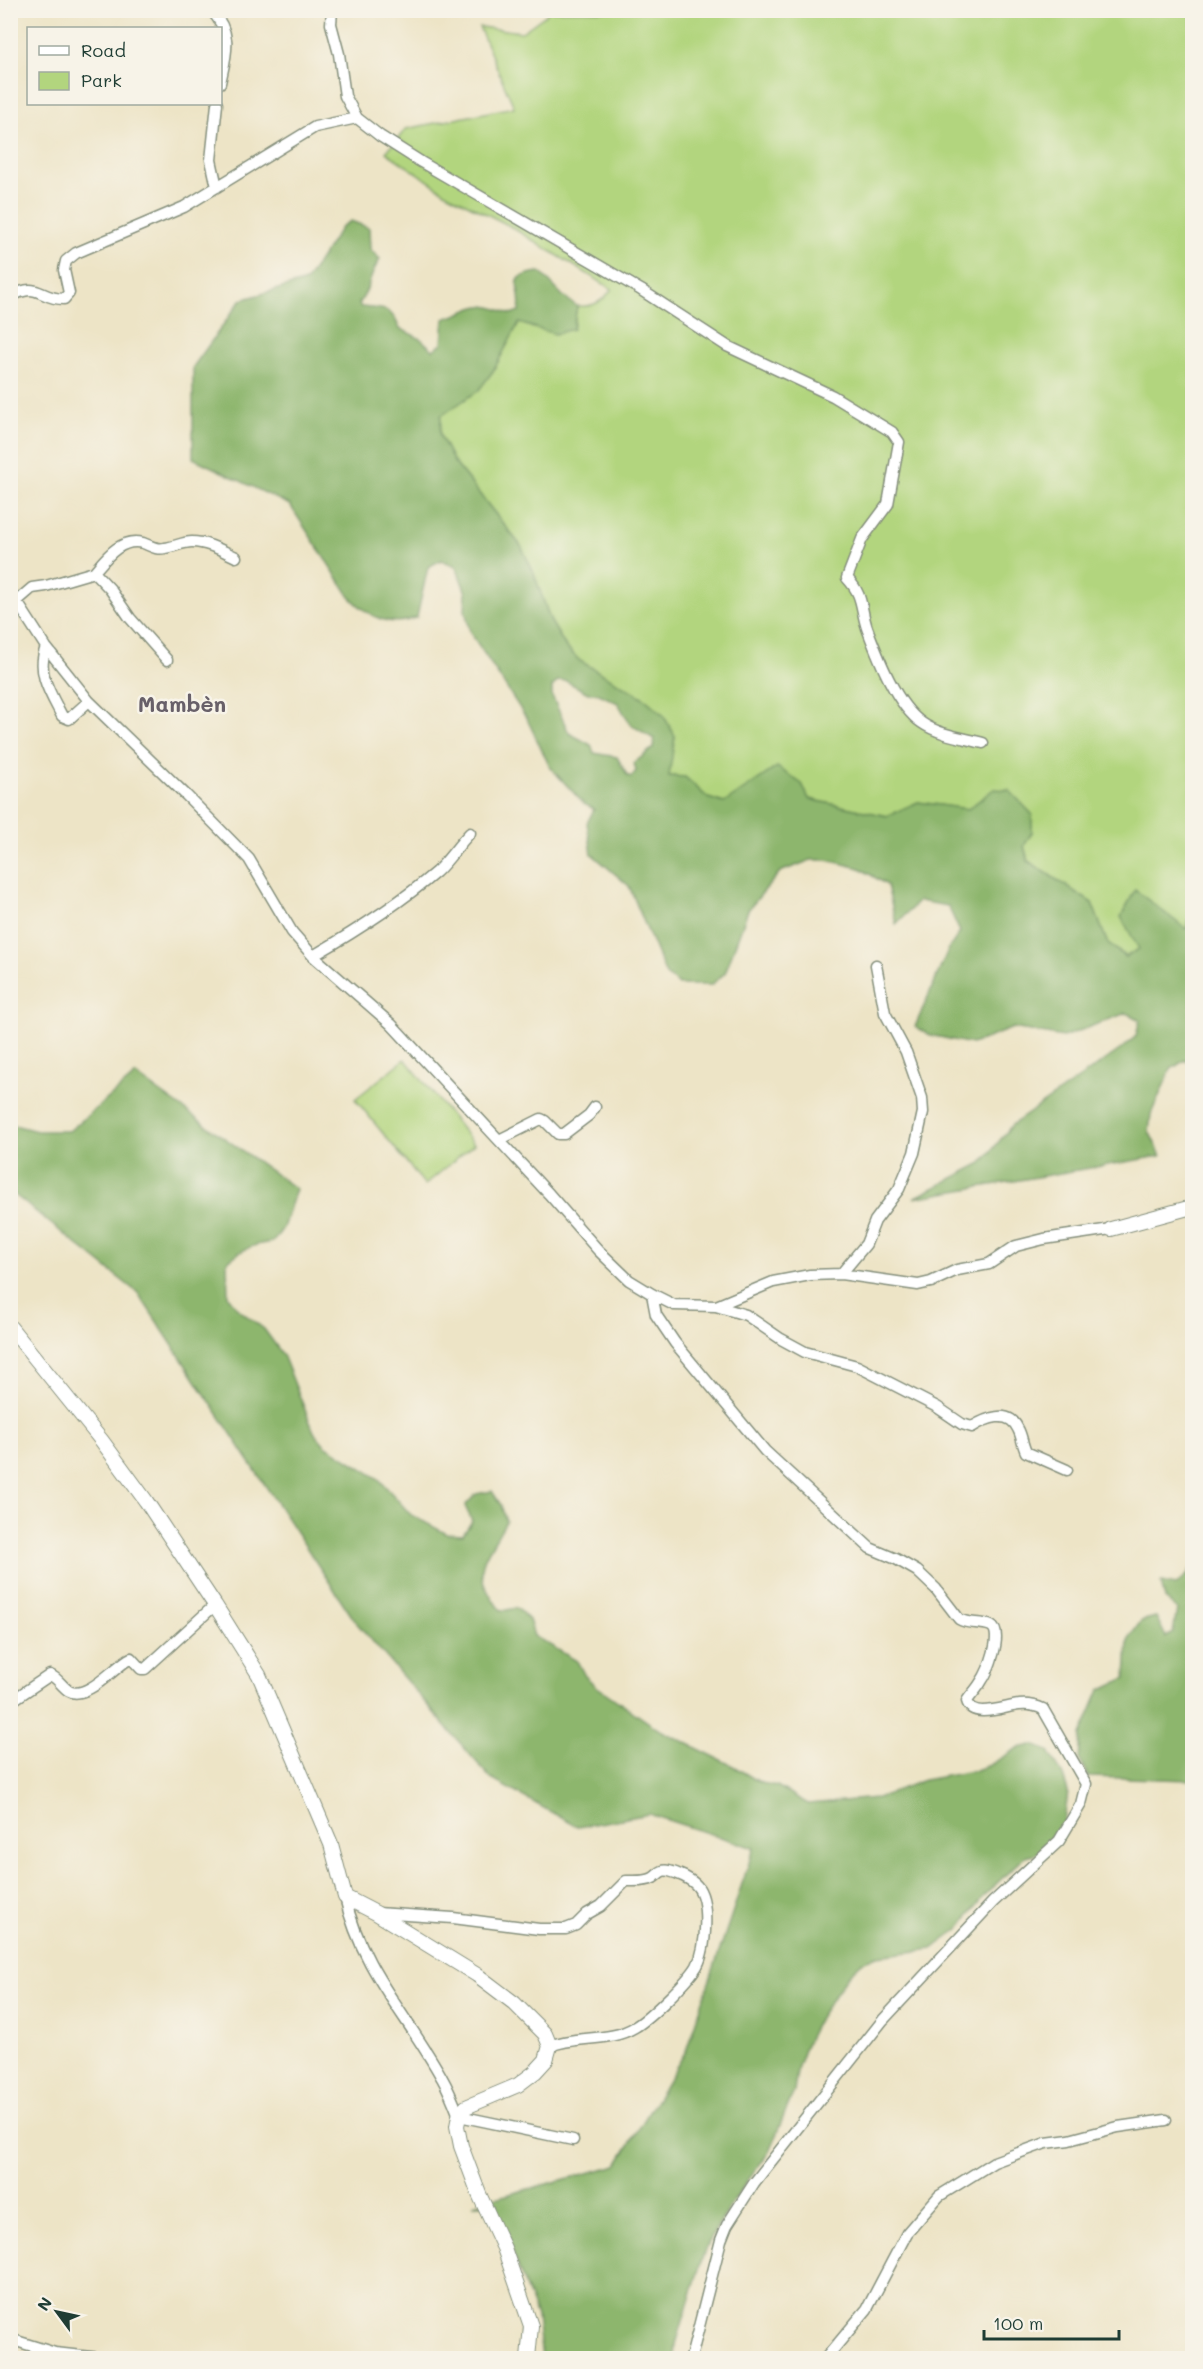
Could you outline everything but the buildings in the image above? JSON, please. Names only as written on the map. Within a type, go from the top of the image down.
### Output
[{"type":"street","points":[[211,10],[225,30],[222,71]]},
{"type":"street","points":[[332,10],[331,24],[339,54],[345,96],[357,118],[380,136],[641,290],[728,346],[833,396],[892,432],[899,442],[888,504],[862,539],[848,578],[862,598],[866,625],[882,665],[911,714],[922,724],[933,729],[983,743]]},
{"type":"street","points":[[217,105],[211,160],[217,187]]},
{"type":"street","points":[[10,297],[23,290],[35,289],[55,299],[64,299],[69,293],[64,270],[66,261],[76,254],[184,207],[315,127],[357,118]]},
{"type":"street","points":[[14,604],[32,588],[94,572],[110,554],[128,543],[165,548],[192,542],[220,549],[236,557]]},
{"type":"street","points":[[94,572],[167,660]]},
{"type":"street","points":[[10,591],[14,604],[89,701],[249,859],[292,932],[313,956],[391,1024],[598,1250],[629,1280],[674,1305],[716,1306],[746,1315],[805,1352],[843,1361],[867,1370],[937,1407],[962,1424],[972,1427],[986,1418],[997,1416],[1009,1419],[1018,1426],[1026,1452],[1067,1470]]},
{"type":"street","points":[[45,646],[41,659],[43,675],[62,716],[69,719],[89,701]]},
{"type":"street","points":[[313,956],[349,935],[425,881],[439,869],[457,845],[470,833]]},
{"type":"street","points":[[841,1274],[866,1244],[875,1221],[898,1189],[914,1154],[923,1112],[922,1098],[906,1052],[885,1012],[876,965]]},
{"type":"street","points":[[499,1140],[541,1119],[545,1120],[558,1134],[564,1134],[590,1115],[595,1107]]},
{"type":"street","points":[[716,1306],[773,1282],[810,1275],[841,1274],[918,1285],[931,1282],[957,1270],[988,1264],[1016,1246],[1044,1239],[1111,1229],[1192,1207]]},
{"type":"street","points":[[651,1294],[656,1315],[675,1343],[765,1451],[870,1548],[917,1571],[936,1589],[959,1619],[990,1625],[996,1630],[998,1635],[992,1658],[982,1682],[966,1701],[967,1705],[972,1710],[980,1711],[1020,1704],[1034,1705],[1043,1709],[1086,1784],[1080,1804],[1059,1841],[993,1902],[883,2020],[754,2183],[727,2225],[721,2240],[691,2358]]},
{"type":"street","points":[[10,1327],[102,1441],[146,1501],[259,1675],[331,1844],[357,1940],[378,1979],[443,2079],[459,2116]]},
{"type":"street","points":[[10,1702],[50,1675],[70,1692],[75,1692],[89,1688],[131,1658],[141,1669],[145,1669],[215,1605]]},
{"type":"street","points":[[376,1913],[425,1915],[539,1929],[566,1929],[576,1925],[587,1914],[601,1906],[626,1881],[648,1880],[661,1871],[668,1871],[690,1880],[698,1887],[706,1914],[698,1963],[691,1975],[649,2018],[633,2028],[607,2037],[562,2041],[550,2046]]},
{"type":"street","points":[[345,1897],[376,1913],[477,1976],[514,2003],[545,2034],[550,2046],[546,2060],[535,2072],[518,2085],[466,2107],[459,2116],[457,2126],[461,2146],[479,2194],[504,2248],[531,2326],[528,2358]]},
{"type":"street","points":[[459,2116],[573,2140]]},
{"type":"street","points":[[826,2358],[867,2309],[907,2233],[939,2196],[994,2162],[1046,2143],[1069,2140],[1118,2127],[1166,2120]]},
{"type":"street","points":[[10,2339],[55,2353],[100,2358]]},
{"type":"green space","points":[[547,11],[1192,11],[1192,912],[1186,929],[1126,957],[1107,942],[1092,903],[1028,861],[1024,846],[1032,832],[994,789],[968,809],[918,802],[887,816],[809,799],[802,784],[724,803],[708,798],[685,777],[668,776],[675,736],[663,715],[644,698],[580,661],[566,647],[551,622],[533,571],[521,546],[454,462],[440,435],[441,416],[479,389],[493,371],[519,322],[533,328],[573,329],[577,306],[597,303],[612,289],[508,225],[448,194],[386,152],[406,129],[514,107],[479,27],[522,32],[547,14]]},
{"type":"green space","points":[[351,221],[369,228],[370,249],[380,259],[359,304],[361,307],[389,312],[399,328],[421,339],[433,350],[442,343],[444,319],[482,306],[511,314],[519,311],[518,280],[522,276],[540,272],[564,297],[577,306],[573,329],[555,334],[519,323],[493,371],[479,390],[441,416],[440,435],[454,462],[521,546],[533,571],[551,622],[566,647],[580,661],[644,698],[663,715],[675,736],[669,776],[685,777],[708,798],[724,803],[777,767],[802,784],[809,799],[887,816],[918,802],[968,809],[994,789],[1009,790],[1032,814],[1032,832],[1024,846],[1028,861],[1092,903],[1107,942],[1125,957],[1139,949],[1121,917],[1135,890],[1186,929],[1192,912],[1192,1064],[1185,1060],[1171,1069],[1151,1114],[1149,1131],[1161,1156],[914,1198],[982,1163],[1012,1125],[1124,1047],[1136,1036],[1140,1020],[1126,1013],[1063,1037],[1013,1028],[972,1044],[930,1035],[915,1027],[948,950],[960,932],[948,906],[919,901],[896,924],[887,885],[860,868],[827,860],[811,860],[780,872],[748,910],[725,973],[711,985],[679,985],[666,975],[629,886],[592,854],[587,823],[594,809],[584,804],[550,767],[527,719],[470,632],[465,610],[466,593],[456,566],[441,560],[428,567],[417,617],[398,622],[380,619],[350,597],[290,505],[193,458],[193,367],[241,300],[306,281],[342,226]],"holes":[[[558,681],[566,681],[588,693],[597,693],[618,703],[630,724],[654,739],[653,748],[634,763],[636,771],[631,777],[627,775],[617,757],[594,753],[591,745],[569,733],[552,696],[552,687]]]},
{"type":"green space","points":[[405,1059],[474,1144],[425,1185],[355,1099]]},
{"type":"green space","points":[[136,1075],[296,1189],[283,1228],[273,1242],[248,1248],[227,1262],[228,1296],[238,1309],[264,1329],[283,1355],[314,1432],[325,1445],[379,1479],[411,1515],[447,1534],[463,1535],[472,1521],[465,1506],[476,1494],[492,1491],[501,1505],[506,1521],[482,1566],[482,1575],[491,1597],[501,1611],[517,1608],[529,1620],[534,1636],[577,1661],[585,1676],[596,1686],[658,1729],[733,1766],[761,1783],[777,1786],[808,1804],[877,1798],[924,1780],[973,1771],[990,1765],[1018,1748],[1033,1745],[1049,1751],[1063,1776],[1068,1792],[1064,1822],[1052,1844],[1038,1853],[1025,1856],[985,1895],[960,1928],[932,1949],[877,1956],[862,1962],[849,1974],[820,2016],[808,2039],[798,2066],[794,2091],[769,2152],[733,2201],[705,2249],[676,2344],[675,2358],[542,2358],[537,2317],[494,2203],[473,2204],[617,2165],[686,2051],[754,1848],[649,1814],[578,1827],[491,1779],[355,1621],[138,1293],[11,1192],[10,1124],[37,1131],[69,1131]]},
{"type":"green space","points":[[1192,1566],[1192,1780],[1089,1777],[1079,1759],[1081,1735],[1100,1690],[1126,1678],[1128,1640],[1141,1621],[1156,1617],[1166,1637],[1173,1633],[1177,1609],[1165,1599],[1161,1582],[1176,1585],[1188,1574]]},
{"type":"district","name":"Mambèn","points":[[182,703]]}]
